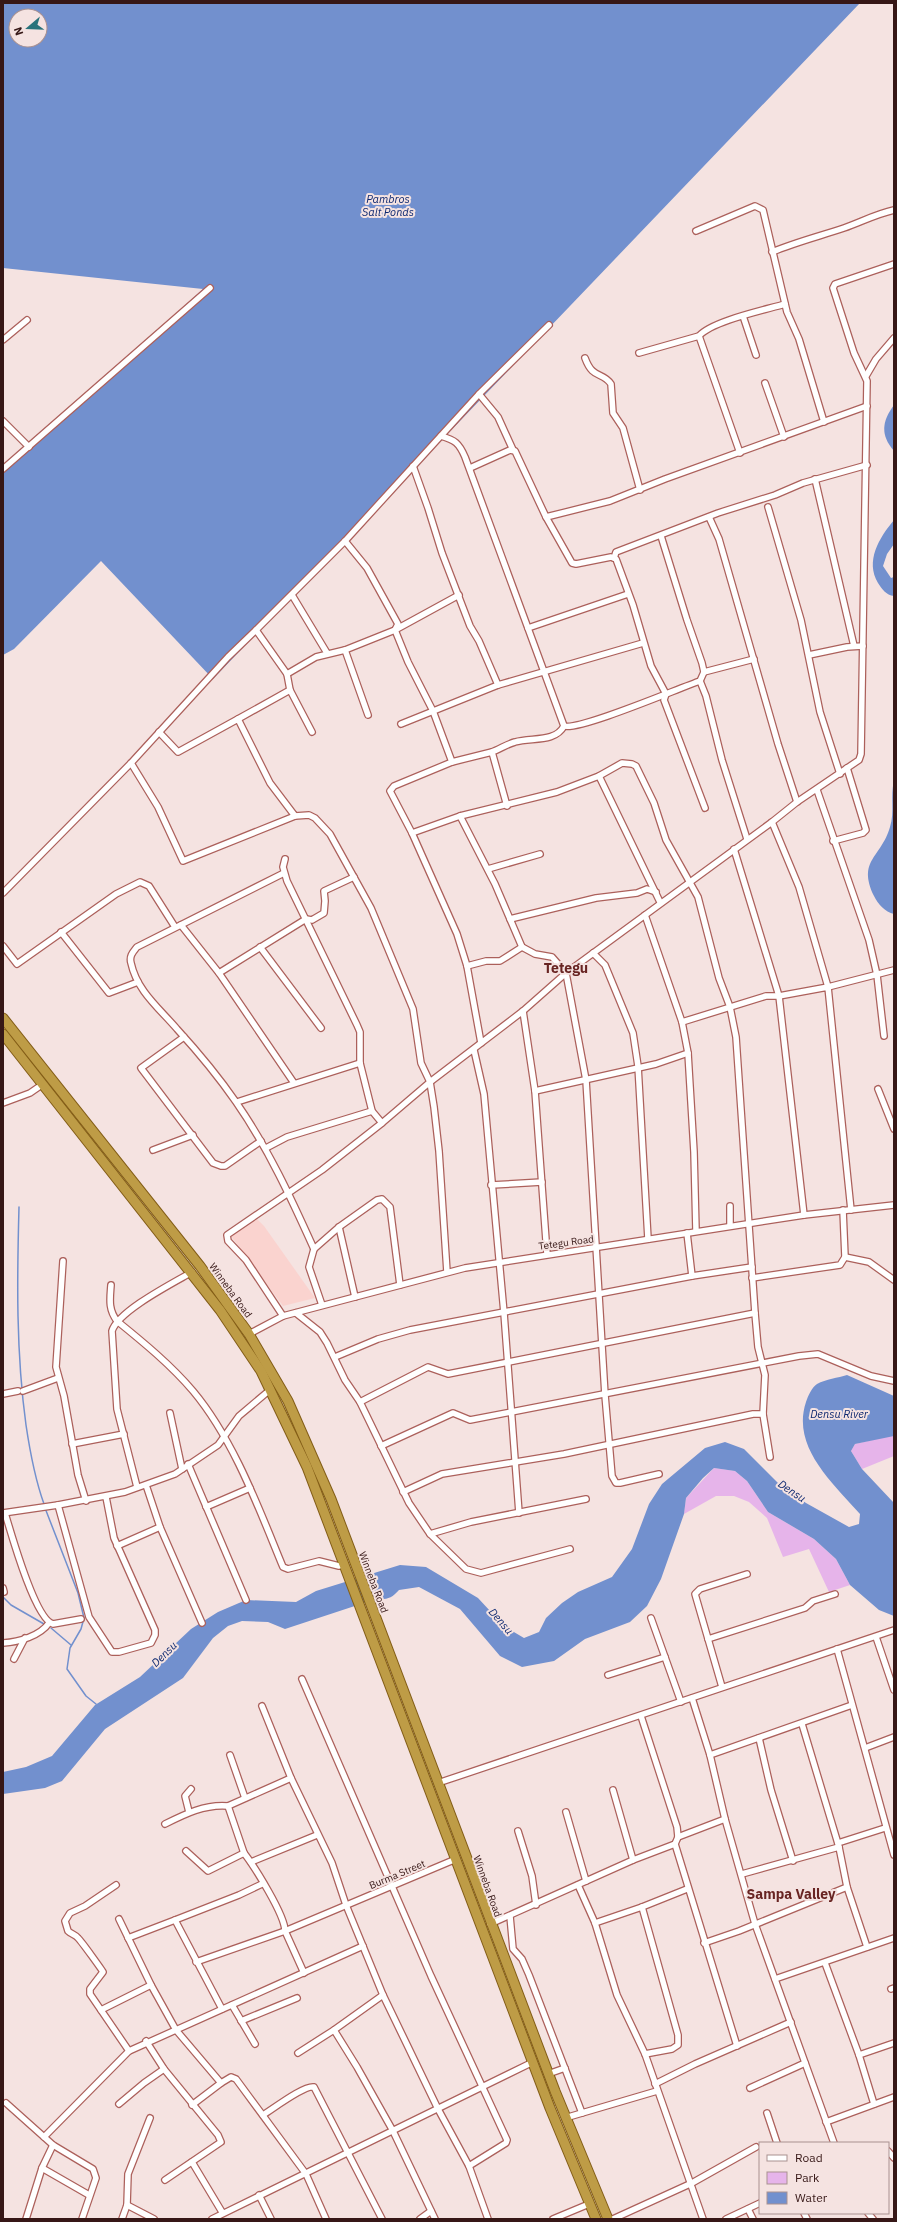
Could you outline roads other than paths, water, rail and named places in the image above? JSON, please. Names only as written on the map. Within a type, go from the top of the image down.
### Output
[{"type":"highway","name":"Winneba Road","points":[[3,1018],[175,1233],[249,1334],[288,1401],[316,1462],[358,1568],[490,1924],[565,2118],[608,2219]]},
{"type":"highway","name":"Winneba Road","points":[[3,1034],[192,1272],[239,1337],[271,1389],[307,1467],[504,1988],[596,2219]]},
{"type":"highway","points":[[29,1068],[37,1061]]},
{"type":"highway","points":[[491,1953],[504,1957]]},
{"type":"highway","points":[[504,1988],[511,1990],[519,1996]]},
{"type":"street","points":[[696,230],[758,206],[763,210],[785,304],[799,339],[824,422]]},
{"type":"street","points":[[772,252],[791,243],[844,228],[878,214],[894,210]]},
{"type":"street","points":[[283,1316],[246,1260],[227,1238],[227,1234],[322,1170],[382,1123],[430,1082],[474,1050],[523,1011],[566,973],[645,915],[660,902],[772,822],[797,802],[817,790],[859,760],[861,754],[867,465],[866,376],[854,353],[833,285],[894,264]]},
{"type":"street","points":[[3,470],[210,288]]},
{"type":"street","points":[[639,353],[699,336],[705,330],[743,316],[785,304]]},
{"type":"street","points":[[743,316],[756,355]]},
{"type":"street","points":[[3,340],[27,320]]},
{"type":"street","points":[[3,893],[132,763],[159,732],[256,630],[345,541],[479,394],[549,325]]},
{"type":"street","points":[[699,336],[740,453]]},
{"type":"street","points":[[866,376],[876,359],[894,338]]},
{"type":"street","points":[[585,358],[591,371],[608,380],[610,384],[613,413],[623,428],[640,490]]},
{"type":"street","points":[[765,383],[784,437]]},
{"type":"street","points":[[479,394],[498,417],[546,517],[572,563],[576,564],[607,557],[614,558],[618,562],[656,678],[666,694]]},
{"type":"street","points":[[546,517],[610,501],[689,470],[740,453],[867,406]]},
{"type":"street","points":[[3,421],[29,447]]},
{"type":"street","points":[[441,436],[455,440],[461,446],[470,468],[470,476],[564,726],[561,732],[552,737],[514,742],[492,752],[452,762],[391,788],[391,794],[412,833],[450,916],[467,966],[481,1043]]},
{"type":"street","points":[[470,468],[513,450]]},
{"type":"street","points":[[614,558],[616,552],[718,513],[775,495],[814,479],[867,465]]},
{"type":"street","points":[[413,466],[442,553],[470,626],[482,648],[498,685]]},
{"type":"street","points":[[814,479],[854,646]]},
{"type":"street","points":[[768,507],[809,655],[820,712],[840,774]]},
{"type":"street","points":[[709,517],[719,539],[797,802]]},
{"type":"street","points":[[564,726],[574,726],[700,681],[704,672],[661,536]]},
{"type":"street","points":[[345,541],[366,568],[398,624],[395,630],[408,662],[433,711],[452,762]]},
{"type":"street","points":[[528,628],[628,594]]},
{"type":"street","points":[[292,595],[327,653]]},
{"type":"street","points":[[287,674],[327,653],[345,650],[395,630],[459,595]]},
{"type":"street","points":[[256,630],[287,674],[290,690],[312,732]]},
{"type":"street","points":[[401,724],[498,685],[544,670],[643,642]]},
{"type":"street","points":[[809,655],[854,646],[863,646]]},
{"type":"street","points":[[345,650],[368,715]]},
{"type":"street","points":[[704,672],[754,659]]},
{"type":"street","points":[[700,681],[706,696],[722,760],[747,839]]},
{"type":"street","points":[[159,732],[178,752],[290,690]]},
{"type":"street","points":[[666,694],[664,700],[705,808]]},
{"type":"street","points":[[238,720],[270,783],[295,816]]},
{"type":"street","points":[[492,752],[507,806]]},
{"type":"street","points":[[132,763],[158,807],[183,861],[295,816],[309,814],[315,818],[330,834],[371,908],[413,1009],[421,1063],[430,1082],[439,1151],[447,1272]]},
{"type":"street","points":[[412,833],[460,816],[507,806],[556,792],[599,776],[622,764],[632,764],[636,766],[654,803],[666,840],[688,882],[698,897],[719,978],[730,1007],[738,1049],[750,1224],[752,1278],[758,1347],[765,1375],[763,1414],[770,1457]]},
{"type":"street","points":[[833,841],[863,833],[866,830],[847,768]]},
{"type":"street","points":[[599,776],[660,902]]},
{"type":"street","points":[[817,790],[833,841],[851,885],[869,940],[877,975],[884,1036]]},
{"type":"street","points":[[460,816],[488,869],[522,947],[535,954],[552,957],[566,973],[586,1080],[605,1395],[612,1476],[616,1483],[659,1474]]},
{"type":"street","points":[[772,822],[799,887],[828,987],[851,1210]]},
{"type":"street","points":[[734,849],[779,996],[804,1215]]},
{"type":"street","points":[[488,869],[540,854]]},
{"type":"street","points":[[285,859],[284,873],[360,1032],[360,1064],[372,1111],[382,1123]]},
{"type":"street","points":[[284,873],[229,899],[137,947],[132,953],[130,962],[138,982],[152,1003],[212,1069],[237,1102],[266,1148],[314,1249]]},
{"type":"street","points":[[219,973],[306,919],[312,920],[324,913],[324,891],[354,877]]},
{"type":"street","points":[[3,946],[17,964],[116,894],[140,882],[149,886],[178,926],[219,973],[294,1083]]},
{"type":"street","points":[[510,919],[596,898],[636,893],[647,889],[656,892]]},
{"type":"street","points":[[645,915],[682,1022],[688,1053],[694,1152],[696,1232]]},
{"type":"street","points":[[61,932],[109,993],[138,982]]},
{"type":"street","points":[[467,966],[486,961],[500,961],[522,947]]},
{"type":"street","points":[[260,948],[321,1028]]},
{"type":"street","points":[[594,953],[605,965],[633,1033],[638,1066],[648,1239]]},
{"type":"street","points":[[682,1022],[766,996],[779,996],[828,987],[894,970]]},
{"type":"street","points":[[523,1011],[535,1090],[547,1254]]},
{"type":"street","points":[[184,1037],[141,1068],[213,1163],[225,1166],[261,1140]]},
{"type":"street","points":[[474,1050],[483,1090],[504,1313],[519,1513]]},
{"type":"street","points":[[535,1090],[586,1080],[638,1066],[656,1064],[688,1053]]},
{"type":"street","points":[[237,1102],[294,1083],[360,1064]]},
{"type":"street","points":[[3,1103],[30,1094],[43,1084]]},
{"type":"street","points":[[878,1089],[894,1129]]},
{"type":"street","points":[[266,1148],[287,1137],[372,1111]]},
{"type":"street","points":[[152,1150],[193,1135]]},
{"type":"street","points":[[491,1185],[542,1182]]},
{"type":"street","points":[[322,1305],[309,1267],[314,1249],[339,1227],[377,1200],[382,1199],[387,1202],[390,1207],[400,1285]]},
{"type":"street","name":"Tetegu Road","points":[[249,1334],[283,1316],[447,1272],[547,1254],[730,1226],[843,1210],[894,1205]]},
{"type":"street","points":[[730,1206],[730,1226]]},
{"type":"street","points":[[752,1278],[834,1268],[840,1265],[845,1257],[843,1210]]},
{"type":"street","points":[[339,1227],[355,1297]]},
{"type":"street","points":[[687,1233],[692,1276]]},
{"type":"street","points":[[845,1257],[869,1262],[894,1280]]},
{"type":"street","points":[[63,1261],[56,1367],[64,1396],[78,1475],[86,1501]]},
{"type":"street","points":[[335,1357],[378,1339],[410,1330],[692,1276],[752,1267]]},
{"type":"street","points":[[137,1487],[117,1409],[112,1331],[117,1320],[140,1303],[192,1272]]},
{"type":"street","points":[[111,1285],[111,1313],[193,1391],[223,1437],[250,1488],[284,1567],[288,1569],[319,1561],[339,1566]]},
{"type":"street","points":[[296,1313],[320,1332],[335,1357],[345,1380],[360,1402],[403,1492],[430,1534],[466,1569],[473,1573],[496,1570],[570,1549]]},
{"type":"street","points":[[360,1402],[428,1368],[448,1374],[507,1364],[755,1314]]},
{"type":"street","points":[[380,1446],[453,1413],[470,1420],[818,1354],[871,1376],[894,1381]]},
{"type":"street","points":[[3,1394],[21,1391],[58,1378]]},
{"type":"street","points":[[49,1623],[29,1589],[4,1513],[50,1507],[106,1497],[161,1480],[182,1470],[188,1464],[207,1453],[223,1437],[239,1416],[271,1389]]},
{"type":"street","points":[[170,1413],[182,1470]]},
{"type":"street","points":[[403,1492],[442,1474],[564,1454],[753,1414],[763,1414]]},
{"type":"street","points":[[72,1444],[124,1434]]},
{"type":"street","points":[[188,1464],[246,1600]]},
{"type":"street","points":[[146,1485],[160,1527],[202,1622]]},
{"type":"street","points":[[206,1507],[250,1488]]},
{"type":"street","points":[[58,1505],[89,1617],[112,1652],[119,1652],[151,1643],[155,1635],[152,1621],[117,1546],[112,1531],[106,1497]]},
{"type":"street","points":[[430,1534],[457,1525],[586,1499]]},
{"type":"street","points":[[117,1546],[160,1527]]},
{"type":"street","points":[[722,1688],[696,1594],[700,1589],[747,1574]]},
{"type":"street","points":[[708,1639],[805,1608],[813,1601],[835,1594]]},
{"type":"street","points":[[651,1618],[681,1702]]},
{"type":"street","points":[[49,1623],[53,1624],[81,1619]]},
{"type":"street","points":[[3,1643],[14,1642],[42,1632],[49,1623]]},
{"type":"street","points":[[438,1783],[894,1630]]},
{"type":"street","points":[[876,1637],[894,1690]]},
{"type":"street","points":[[14,1659],[25,1638]]},
{"type":"street","points":[[836,1649],[865,1748],[885,1828],[894,1855]]},
{"type":"street","points":[[608,1675],[665,1656]]},
{"type":"street","points":[[302,1679],[440,1996],[508,2140],[506,2143],[469,2166]]},
{"type":"street","points":[[692,1698],[710,1755],[725,1819],[742,1874],[755,1924],[834,2142]]},
{"type":"street","points":[[710,1755],[802,1724],[852,1705]]},
{"type":"street","points":[[262,1706],[291,1778],[317,1835],[332,1863],[346,1906],[383,1995],[438,2109],[469,2166],[488,2219]]},
{"type":"street","points":[[641,1716],[677,1827],[678,1837],[675,1844],[737,2046]]},
{"type":"street","points":[[802,1724],[838,1845],[848,1887],[867,1947]]},
{"type":"street","points":[[759,1738],[771,1790],[793,1861]]},
{"type":"street","points":[[865,1748],[894,1738]]},
{"type":"street","points":[[230,1755],[245,1798]]},
{"type":"street","points":[[165,1824],[189,1812],[217,1805],[228,1806],[291,1778]]},
{"type":"street","points":[[189,1812],[185,1796],[191,1789]]},
{"type":"street","points":[[613,1790],[633,1860]]},
{"type":"street","points":[[228,1806],[244,1853],[251,1862],[281,1916],[284,1931],[304,1973]]},
{"type":"street","points":[[566,1812],[586,1881]]},
{"type":"street","points":[[678,1837],[725,1819]]},
{"type":"street","points":[[742,1874],[793,1861],[885,1828]]},
{"type":"street","points":[[518,1831],[532,1876],[536,1905]]},
{"type":"street","points":[[251,1862],[317,1835]]},
{"type":"street","points":[[490,1924],[536,1905],[633,1860],[675,1844]]},
{"type":"street","points":[[186,1851],[208,1871],[244,1853]]},
{"type":"street","name":"Burma Street","points":[[196,1962],[284,1931],[456,1859]]},
{"type":"street","points":[[128,1938],[239,1895],[262,1884]]},
{"type":"street","points":[[116,1885],[86,1906],[70,1913],[65,1921],[68,1931],[78,1937],[90,1955],[102,1968],[103,1972],[90,1989],[90,1994],[129,2051]]},
{"type":"street","points":[[578,1885],[595,1923],[617,1995],[645,2054],[657,2091],[692,2183],[703,2219]]},
{"type":"street","points":[[704,1942],[739,1931],[848,1887]]},
{"type":"street","points":[[595,1923],[688,1889]]},
{"type":"street","points":[[642,1907],[678,2035],[678,2045],[672,2050],[645,2054]]},
{"type":"street","points":[[510,1916],[513,1949],[522,1960],[530,1975],[582,2113]]},
{"type":"street","points":[[119,1919],[151,1985],[176,2030],[221,2083]]},
{"type":"street","points":[[175,1920],[222,2009]]},
{"type":"street","points":[[776,1979],[894,1938]]},
{"type":"street","points":[[44,2137],[129,2051],[146,2042],[363,1946]]},
{"type":"street","points":[[504,1957],[513,1949]]},
{"type":"street","points":[[825,1963],[859,2055],[874,2104]]},
{"type":"street","points":[[101,2010],[151,1985]]},
{"type":"street","points":[[298,2054],[383,1995]]},
{"type":"street","points":[[241,2021],[297,1998]]},
{"type":"street","points":[[232,2005],[255,2044]]},
{"type":"street","points":[[655,2084],[695,2064],[791,2022]]},
{"type":"street","points":[[334,2030],[357,2067],[392,2131],[435,2219]]},
{"type":"street","points":[[146,2042],[164,2069],[218,2135],[221,2142],[165,2180]]},
{"type":"street","points":[[859,2055],[894,2043]]},
{"type":"street","points":[[212,2219],[222,2212],[349,2154],[392,2131],[533,2062]]},
{"type":"street","points":[[750,2088],[805,2063]]},
{"type":"street","points":[[548,2074],[565,2068]]},
{"type":"street","points":[[119,2104],[144,2083],[164,2069]]},
{"type":"street","points":[[192,2105],[221,2083],[234,2077],[306,2174],[326,2219]]},
{"type":"street","points":[[263,2115],[301,2090],[310,2086],[314,2087],[382,2219]]},
{"type":"street","points":[[565,2118],[657,2091]]},
{"type":"street","points":[[826,2122],[894,2097]]},
{"type":"street","points":[[6,2103],[53,2145],[93,2169],[96,2178],[82,2219]]},
{"type":"street","points":[[767,2113],[777,2142]]},
{"type":"street","points":[[122,2219],[127,2205],[128,2174],[150,2118]]},
{"type":"street","points":[[26,2219],[42,2168],[53,2145]]},
{"type":"street","points":[[613,2219],[692,2183],[756,2146]]},
{"type":"street","points":[[192,2162],[222,2212]]},
{"type":"street","points":[[42,2168],[90,2195]]},
{"type":"street","points":[[260,2195],[271,2219]]},
{"type":"street","points":[[553,2219],[589,2204]]},
{"type":"street","points":[[726,2219],[759,2204]]},
{"type":"street","points":[[127,2205],[154,2219]]},
{"type":"street","points":[[748,2210],[753,2219]]},
{"type":"street","points":[[420,2219],[431,2211]]},
{"type":"water","name":"Pambros Salt Ponds","points":[[3,3],[860,3],[213,679],[101,561],[14,649],[3,655],[3,471],[203,289],[3,268]]},
{"type":"water","points":[[894,405],[894,451],[886,439],[884,428],[887,417]]},
{"type":"water","points":[[894,520],[894,544],[887,554],[883,566],[891,578],[894,577],[894,596],[886,593],[878,583],[874,575],[873,558],[883,534]]},
{"type":"water","points":[[894,781],[894,914],[885,910],[874,896],[869,884],[868,874],[872,860],[886,837],[890,827]]},
{"type":"water","name":"Densu River","points":[[847,1375],[894,1396],[894,1436],[855,1444],[851,1451],[862,1469],[894,1503],[894,1616],[879,1610],[850,1585],[836,1559],[814,1539],[768,1512],[747,1481],[735,1471],[714,1468],[703,1478],[686,1498],[684,1514],[661,1579],[647,1606],[630,1622],[585,1639],[554,1661],[522,1667],[500,1656],[460,1609],[419,1587],[399,1590],[389,1598],[376,1599],[285,1629],[268,1622],[242,1621],[228,1626],[213,1638],[183,1678],[105,1729],[62,1781],[45,1788],[3,1794],[3,1772],[26,1767],[52,1756],[95,1705],[140,1677],[191,1629],[218,1612],[246,1600],[296,1602],[316,1591],[400,1565],[426,1567],[478,1598],[504,1626],[524,1638],[539,1632],[546,1618],[562,1603],[578,1592],[612,1577],[632,1549],[649,1504],[662,1484],[705,1448],[725,1442],[744,1449],[778,1483],[806,1503],[849,1527],[859,1524],[860,1514],[827,1477],[817,1463],[809,1449],[804,1434],[803,1418],[806,1402],[815,1385]]},
{"type":"waterway","points":[[19,1207],[18,1289],[20,1370],[29,1445],[35,1475],[44,1504]]},
{"type":"waterway","points":[[45,1508],[78,1593],[84,1618],[81,1629],[70,1648],[67,1669],[86,1696],[96,1704]]},
{"type":"waterway","points":[[3,1597],[11,1605],[44,1624]]},
{"type":"waterway","points":[[51,1628],[71,1645]]},
{"type":"district","name":"Tetegu","points":[[566,968]]},
{"type":"district","name":"Sampa Valley","points":[[791,1894]]},
{"type":"water label","name":"Densu","points":[[792,1491]]},
{"type":"water label","name":"Densu","points":[[501,1621]]},
{"type":"water label","name":"Densu","points":[[164,1654]]}]
